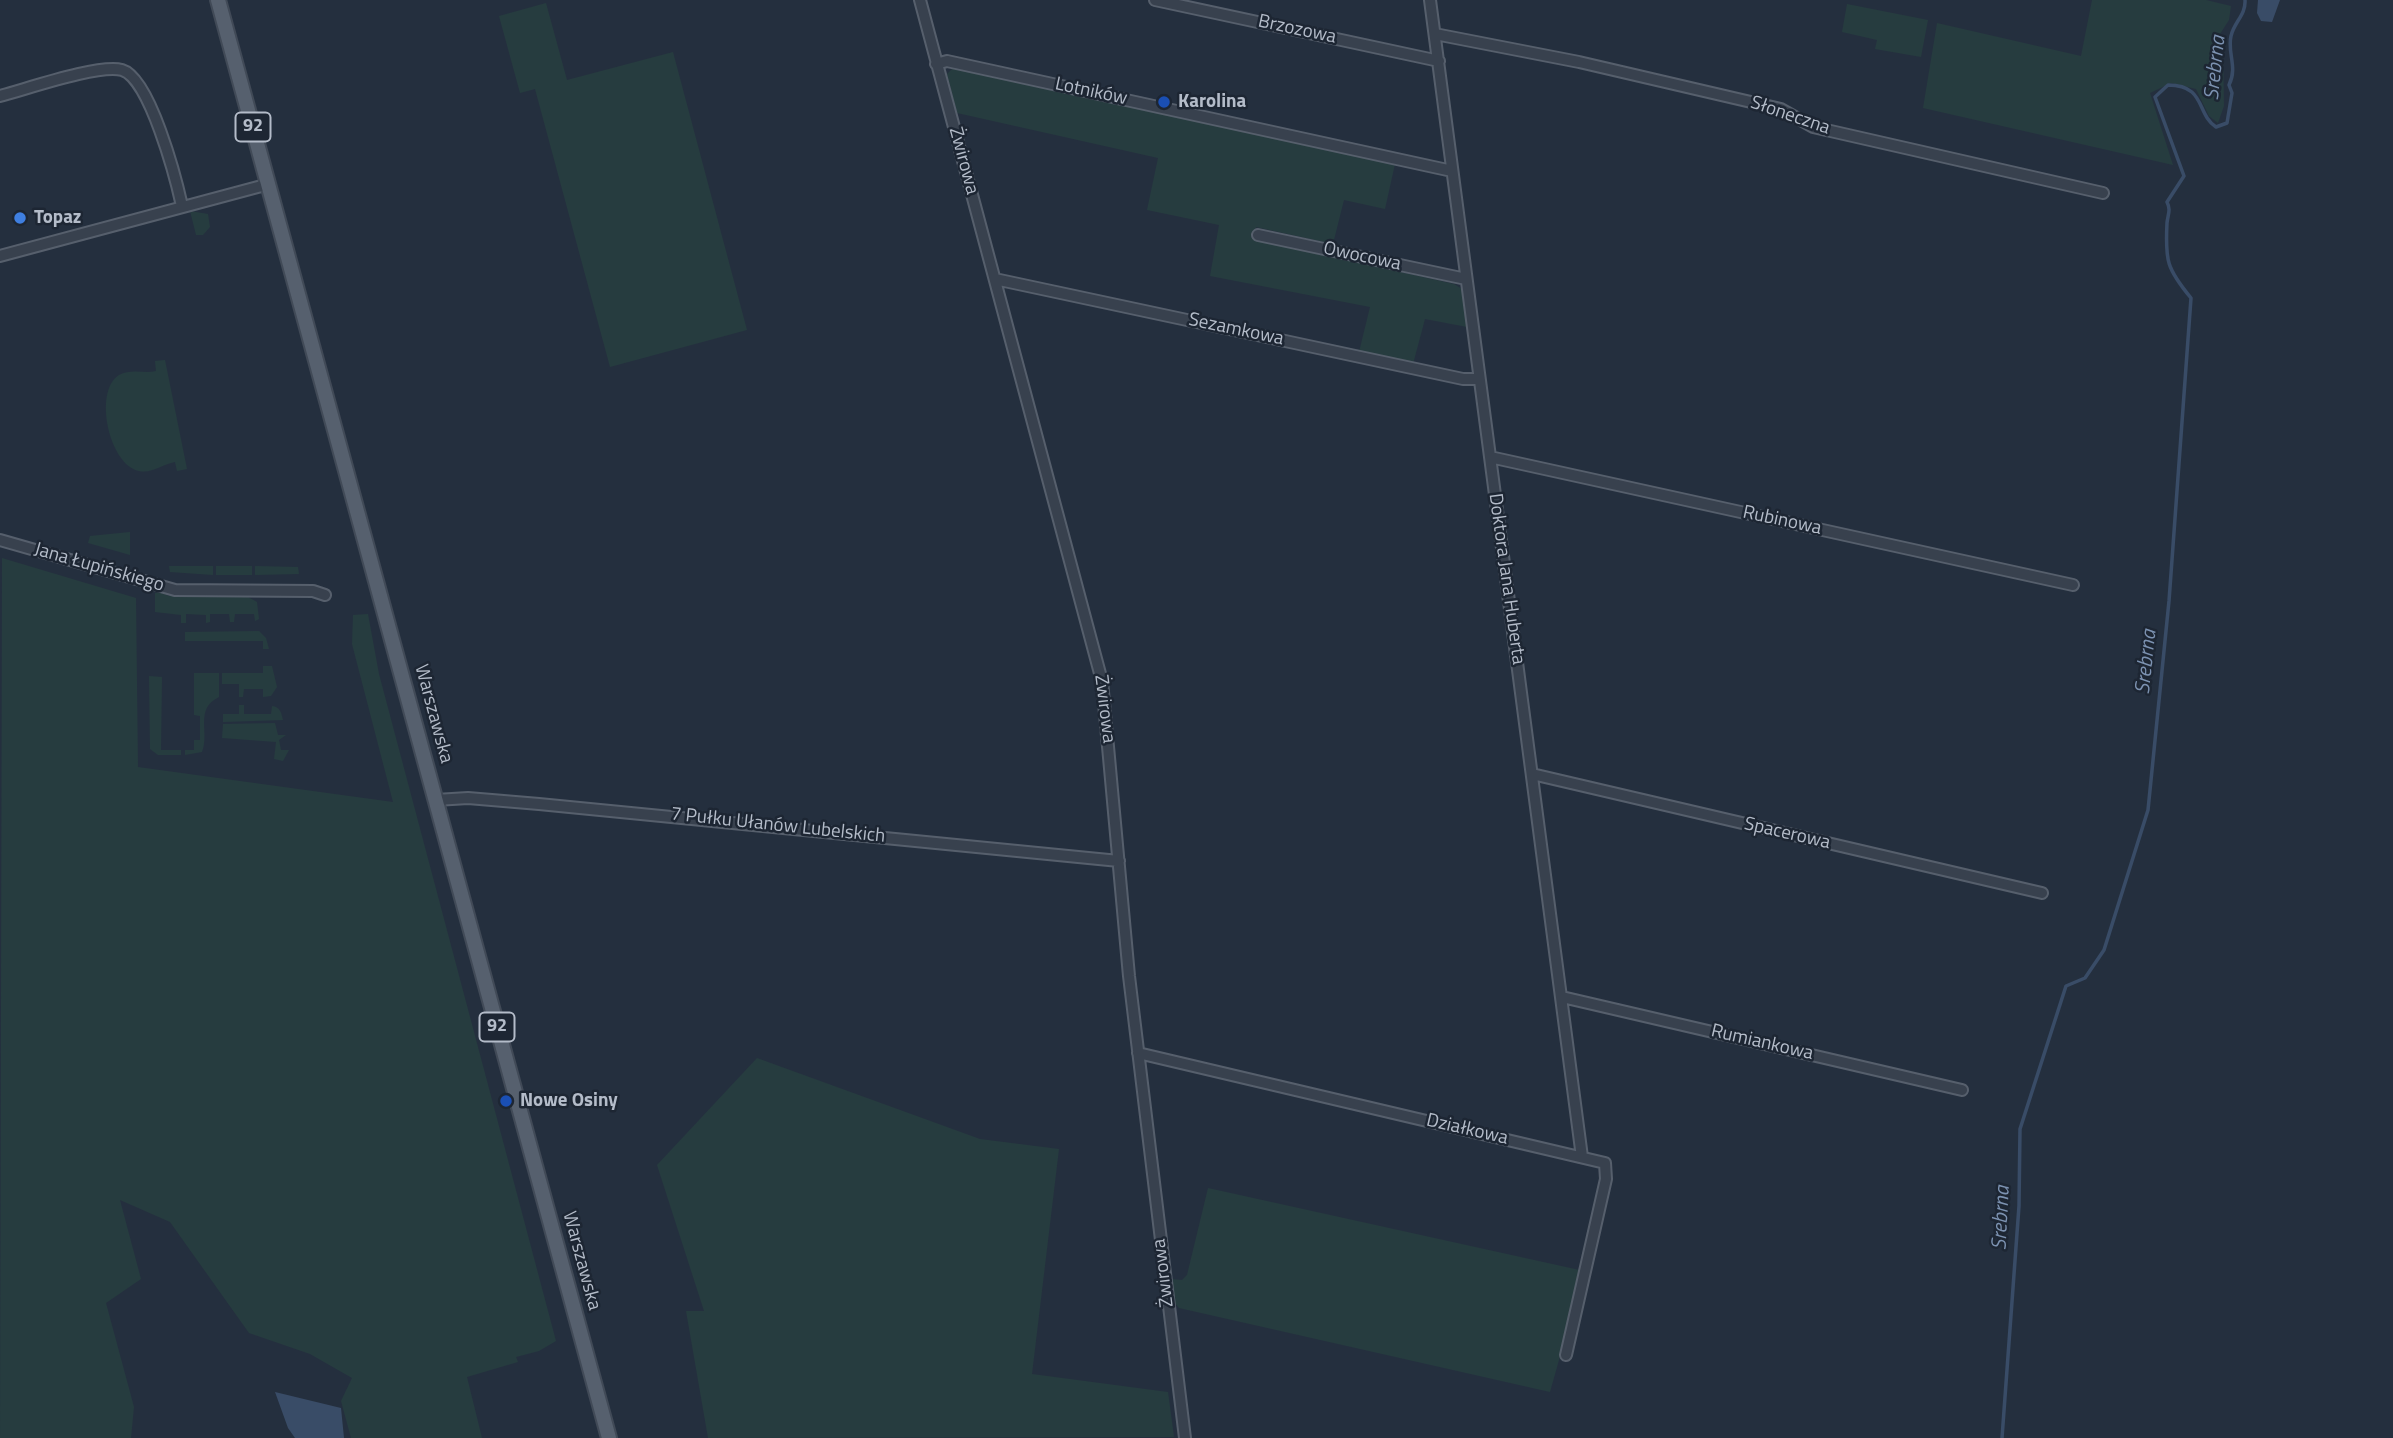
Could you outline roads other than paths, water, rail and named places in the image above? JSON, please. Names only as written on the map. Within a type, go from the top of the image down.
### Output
[{"type":"main road","name":"Warszawska","points":[[218,0],[609,1438]]},
{"type":"street","name":"Żwirowa","points":[[920,0],[1102,681],[1138,1053],[1185,1438]]},
{"type":"street","name":"Brzozowa","points":[[1155,0],[1438,61]]},
{"type":"street","name":"Doktora Jana Huberta","points":[[1430,0],[1582,1157]]},
{"type":"street","name":"Słoneczna","points":[[1435,34],[1579,62],[1781,109],[1813,127],[2103,193]]},
{"type":"street","name":"Lotników","points":[[936,64],[947,61],[1452,171]]},
{"type":"street","points":[[0,96],[95,72],[121,70],[129,74],[136,80],[158,126],[182,206]]},
{"type":"street","points":[[0,256],[269,184]]},
{"type":"street","name":"Owocowa","points":[[1258,234],[1466,279]]},
{"type":"street","name":"Sezamkowa","points":[[995,279],[1463,379],[1478,379]]},
{"type":"street","name":"Rubinowa","points":[[1490,457],[2073,585]]},
{"type":"street","name":"Jana Łupińskiego","points":[[0,540],[175,590],[313,591],[325,594]]},
{"type":"street","name":"Spacerowa","points":[[1532,774],[2042,893]]},
{"type":"street","name":"7 Pułku Ułanów Lubelskich","points":[[436,800],[468,798],[539,804],[1119,860]]},
{"type":"street","name":"Rumiankowa","points":[[1562,997],[1962,1090]]},
{"type":"street","name":"Działkowa","points":[[1138,1053],[1605,1163],[1606,1179],[1566,1355]]},
{"type":"water","points":[[2258,0],[2280,0],[2272,22],[2261,21],[2257,13]]},
{"type":"water","points":[[275,1392],[341,1408],[344,1438],[295,1438],[288,1428]]},
{"type":"waterway","name":"Srebrna","points":[[2002,1438],[2019,1206],[2020,1129],[2066,986],[2085,978],[2104,950],[2148,810],[2169,601],[2191,298],[2172,272],[2167,256],[2167,202],[2184,176],[2155,97],[2168,85],[2180,86],[2195,95],[2205,115],[2216,127],[2227,123],[2232,93],[2229,85],[2233,72],[2231,36],[2244,10],[2245,0]]},
{"type":"place","name":"Karolina","points":[[1164,102]]},
{"type":"place","name":"Topaz","points":[[20,218]]},
{"type":"place","name":"Nowe Osiny","points":[[506,1101]]}]
